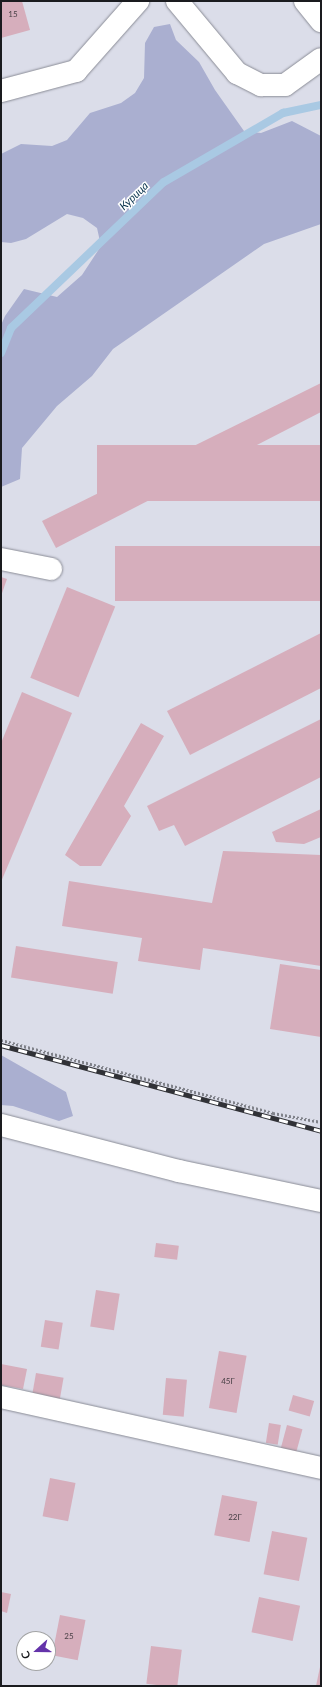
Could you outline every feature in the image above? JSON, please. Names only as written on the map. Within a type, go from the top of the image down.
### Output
[{"type":"lane","points":[[1,91],[76,71],[138,1]]},
{"type":"lane","points":[[176,1],[237,73],[261,85],[285,85],[321,59]]},
{"type":"lane","points":[[306,1],[321,21]]},
{"type":"lane","points":[[1,559],[51,569]]},
{"type":"lane","points":[[1,1125],[179,1171],[321,1202]]},
{"type":"lane","points":[[1,1397],[321,1468]]},
{"type":"path","points":[[1,1040],[273,1113],[321,1122]]},
{"type":"shaded area","points":[[170,24],[176,40],[199,62],[215,90],[244,131],[261,133],[292,121],[321,136],[321,224],[264,244],[113,349],[92,376],[57,406],[22,448],[20,479],[1,487],[1,325],[5,316],[24,289],[57,297],[82,275],[101,246],[97,228],[83,218],[67,214],[26,239],[11,243],[1,242],[1,154],[21,144],[52,146],[67,140],[90,113],[121,103],[135,93],[144,78],[145,43],[154,27]]},
{"type":"shaded area","points":[[1,1055],[66,1092],[73,1116],[59,1121],[13,1106],[1,1105]]},
{"type":"building","points":[[1,1],[22,1],[30,30],[1,38]]},
{"type":"building","points":[[321,383],[321,412],[56,548],[42,521]]},
{"type":"building","points":[[97,445],[321,445],[321,501],[97,501]]},
{"type":"building","points":[[115,546],[321,546],[321,601],[115,601]]},
{"type":"building","points":[[1,577],[7,579],[1,596]]},
{"type":"building","points":[[67,587],[115,606],[79,697],[30,678]]},
{"type":"building","points":[[321,633],[321,688],[190,755],[167,711]]},
{"type":"building","points":[[22,692],[72,713],[1,882],[1,743]]},
{"type":"building","points":[[321,719],[321,777],[185,846],[174,825],[159,831],[147,806]]},
{"type":"building","points":[[141,723],[164,736],[124,806],[131,816],[101,866],[80,866],[65,855]]},
{"type":"building","points":[[321,809],[321,837],[304,844],[276,842],[272,832]]},
{"type":"building","points":[[223,851],[321,855],[321,966],[203,948],[200,970],[138,961],[142,938],[62,926],[69,881],[212,903]]},
{"type":"building","points":[[16,946],[118,962],[113,994],[11,978]]},
{"type":"building","points":[[280,964],[321,970],[321,1037],[270,1029]]},
{"type":"building","points":[[156,1243],[179,1246],[177,1260],[154,1257]]},
{"type":"building","points":[[96,1290],[120,1294],[114,1330],[90,1327]]},
{"type":"building","points":[[45,1320],[63,1323],[59,1349],[41,1347]]},
{"type":"building","points":[[219,1351],[247,1356],[237,1413],[209,1408]]},
{"type":"building","points":[[1,1364],[27,1369],[23,1389],[1,1385]]},
{"type":"building","points":[[36,1373],[64,1378],[59,1401],[32,1397]]},
{"type":"building","points":[[166,1378],[187,1380],[184,1417],[163,1415]]},
{"type":"building","points":[[293,1395],[314,1401],[310,1416],[289,1410]]},
{"type":"building","points":[[269,1423],[281,1425],[278,1445],[266,1443]]},
{"type":"building","points":[[287,1425],[302,1429],[296,1452],[281,1448]]},
{"type":"building","points":[[50,1478],[76,1483],[68,1521],[43,1516]]},
{"type":"building","points":[[222,1495],[257,1502],[250,1542],[214,1535]]},
{"type":"building","points":[[272,1531],[307,1538],[299,1581],[264,1574]]},
{"type":"building","points":[[1,1592],[11,1594],[7,1613],[1,1611]]},
{"type":"building","points":[[259,1597],[300,1606],[293,1641],[252,1632]]},
{"type":"building","points":[[60,1615],[86,1620],[78,1660],[56,1656],[56,1636]]},
{"type":"building","points":[[151,1646],[182,1650],[177,1686],[146,1684]]},
{"type":"building","points":[[320,1667],[321,1686],[316,1686]]},
{"type":"waterway","name":"Курица","points":[[1,353],[11,328],[164,182],[283,113],[321,105]]},
{"type":"railway","points":[[1,1045],[321,1131]]}]
